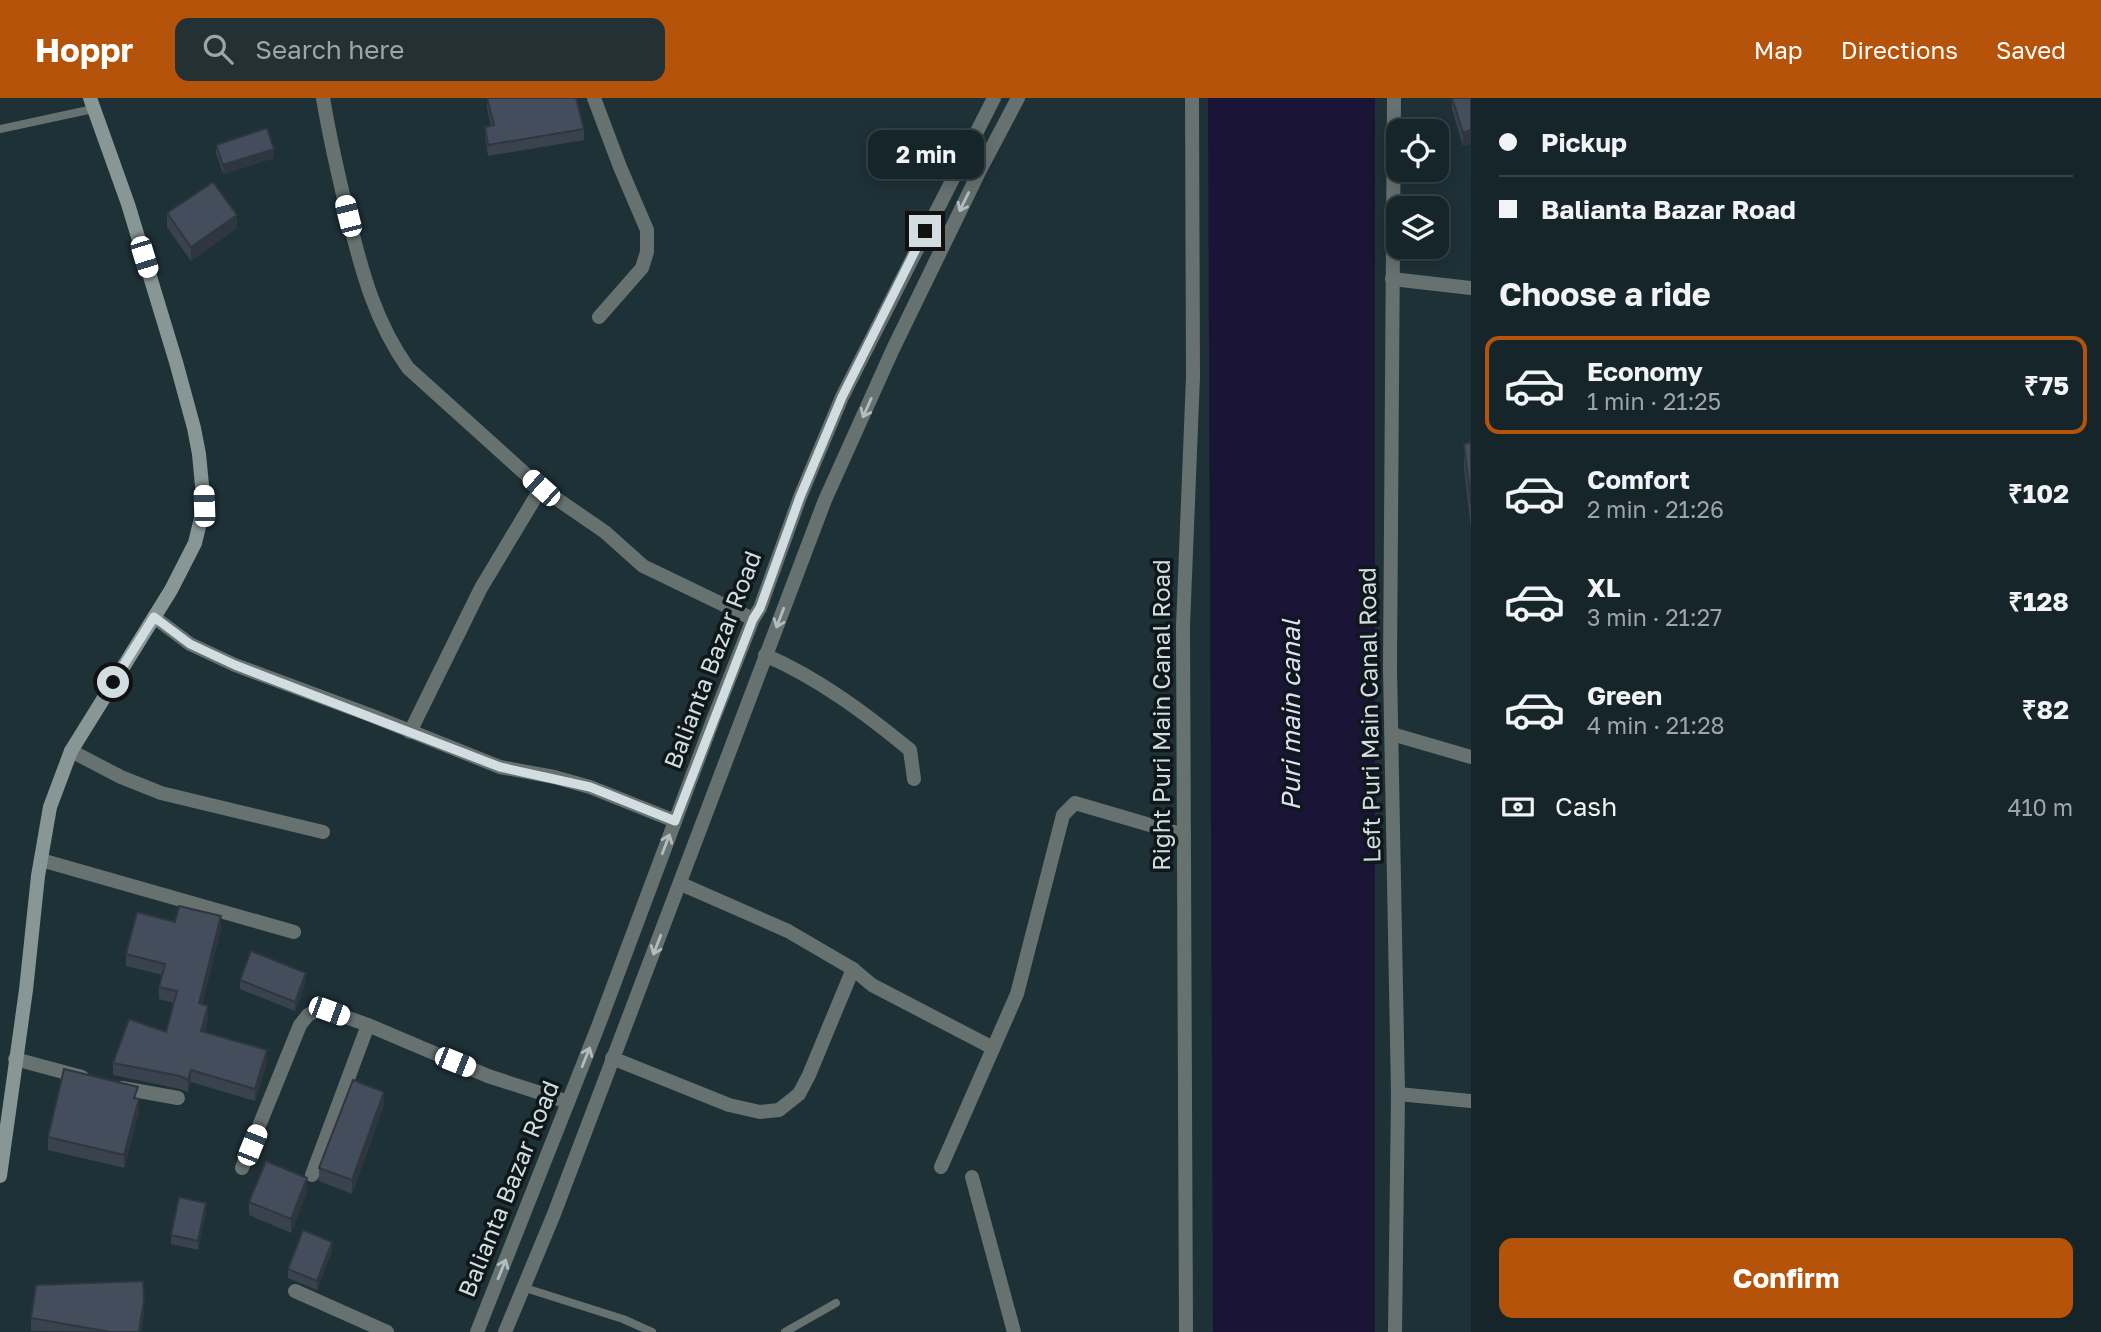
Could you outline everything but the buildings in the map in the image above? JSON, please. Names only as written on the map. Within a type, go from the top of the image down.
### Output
[{"type":"main road","points":[[0,1176],[50,807],[71,751],[171,590],[195,544],[204,506],[194,428],[176,362],[128,204],[92,104]]},
{"type":"street","points":[[323,98],[359,263],[391,345],[408,368],[541,488],[606,532],[642,566],[753,619]]},
{"type":"street","points":[[594,98],[647,230],[647,252],[642,268],[599,317]]},
{"type":"street","name":"Balianta Bazar Road","points":[[477,1332],[753,619],[760,608],[800,497],[842,397],[993,98]]},
{"type":"street","name":"Balianta Bazar Road","points":[[505,1332],[554,1214],[681,884],[765,655],[836,475],[893,349],[1018,98]]},
{"type":"street","name":"Right Puri Main Canal Road","points":[[1186,1332],[1183,626],[1192,377],[1192,98]]},
{"type":"street","name":"Left Puri Main Canal Road","points":[[1394,98],[1392,734],[1398,1094],[1395,1332]]},
{"type":"street","points":[[1392,279],[1471,288]]},
{"type":"street","points":[[410,732],[481,588],[541,488]]},
{"type":"street","points":[[154,617],[190,644],[235,665],[500,767],[590,787],[675,821]]},
{"type":"street","points":[[765,655],[835,693],[883,728],[909,750],[914,779]]},
{"type":"street","points":[[1392,734],[1471,757]]},
{"type":"street","points":[[71,751],[121,777],[161,793],[323,832]]},
{"type":"street","points":[[941,1167],[1017,994],[1063,815],[1075,803],[1184,835]]},
{"type":"street","points":[[41,860],[295,932]]},
{"type":"street","points":[[681,884],[788,931],[853,969],[872,985],[993,1048]]},
{"type":"street","points":[[612,1058],[729,1105],[760,1112],[779,1110],[799,1094],[809,1076],[853,969]]},
{"type":"street","points":[[242,1168],[300,1025],[308,1015],[318,1010],[329,1011],[368,1025],[488,1076],[568,1102]]},
{"type":"street","points":[[312,1175],[368,1025]]},
{"type":"street","points":[[15,1059],[102,1083],[178,1098]]},
{"type":"street","points":[[1398,1094],[1471,1101]]},
{"type":"street","points":[[972,1177],[1014,1332]]},
{"type":"street","points":[[295,1291],[387,1332]]},
{"type":"lane","points":[[0,130],[92,104]]},
{"type":"lane","points":[[522,1287],[652,1332]]},
{"type":"lane","points":[[785,1332],[836,1303]]},
{"type":"water","name":"Puri main canal","points":[[1208,98],[1375,98],[1375,1332],[1213,1332]]},
{"type":"route","points":[[113,682],[154,617],[190,644],[235,665],[500,767],[590,787],[675,821],[753,619],[760,608],[800,497],[842,397],[925,231]]}]
